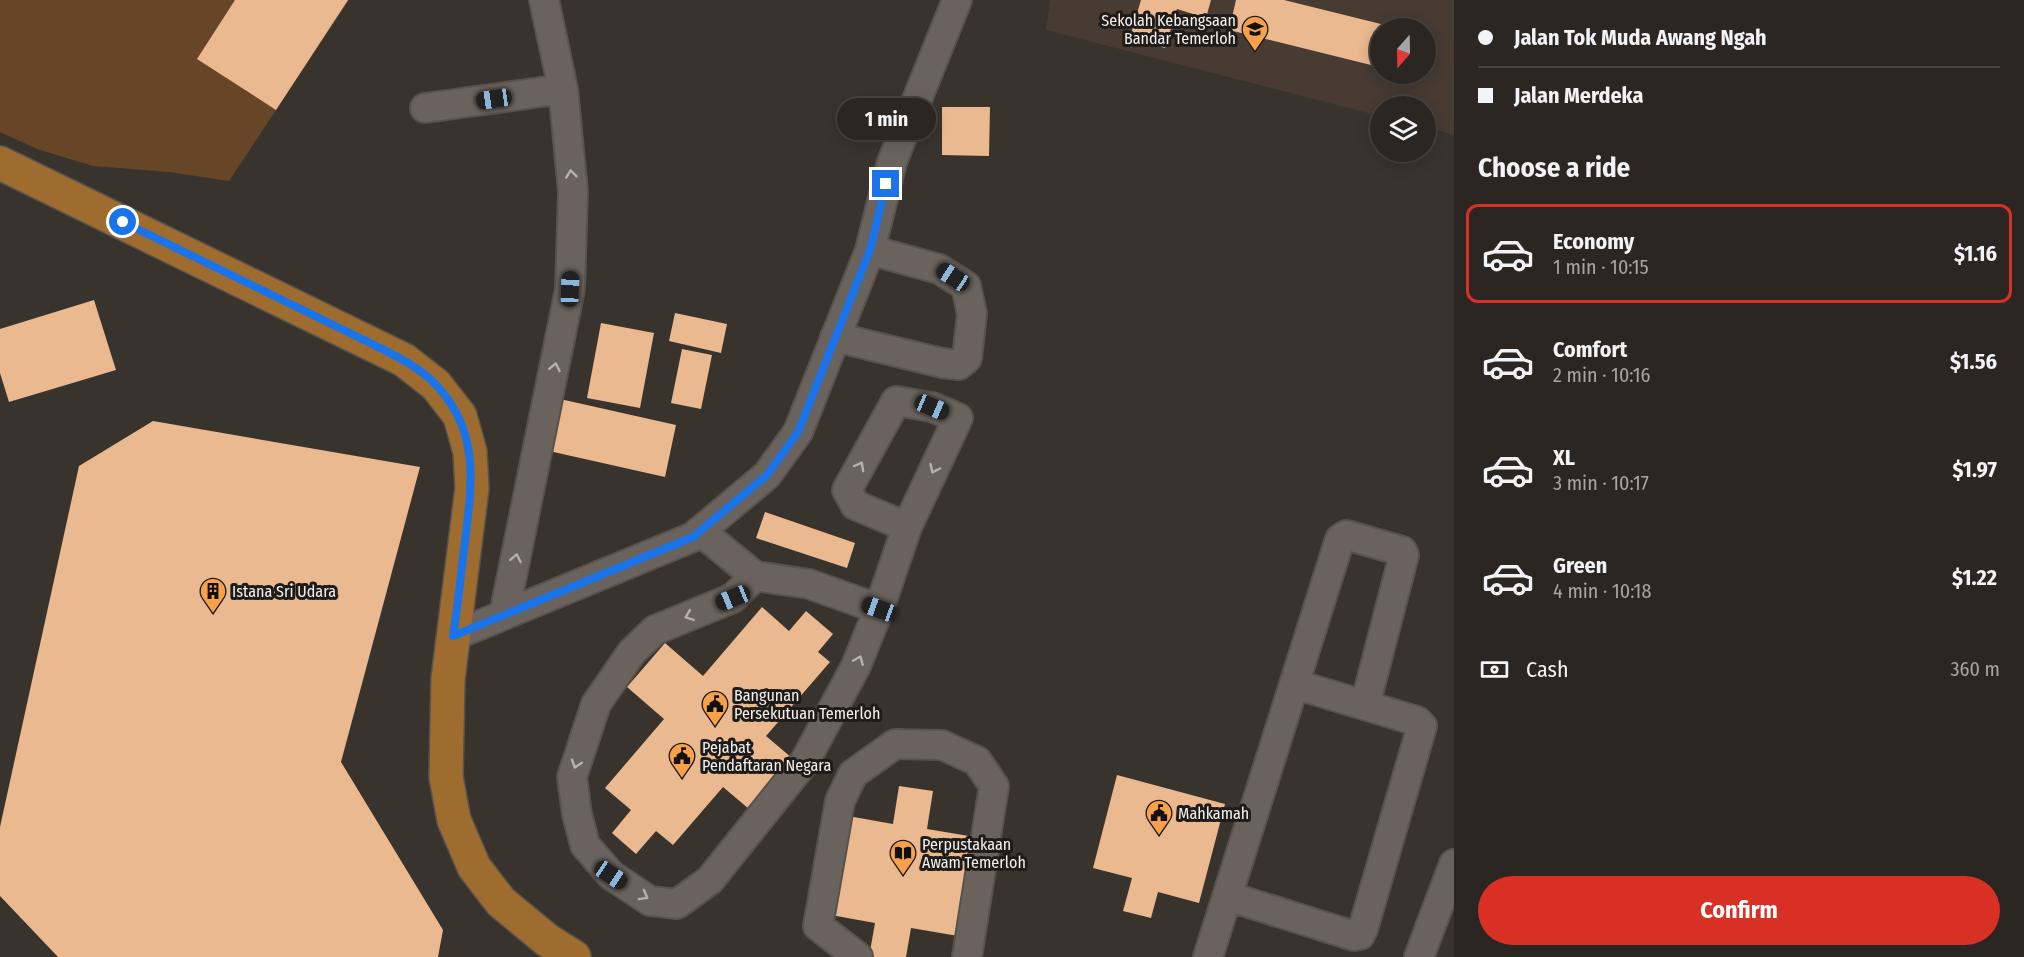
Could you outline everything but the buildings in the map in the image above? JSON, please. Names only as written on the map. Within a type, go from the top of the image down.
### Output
[{"type":"main road","points":[[0,163],[404,360],[436,385],[460,416],[470,452],[472,488],[448,679],[446,777],[454,820],[474,867],[501,902],[547,940],[574,957]]},
{"type":"street","points":[[504,615],[570,289],[573,191],[563,89],[544,0]]},
{"type":"street","points":[[453,636],[693,537],[767,475],[798,432],[870,250],[892,162],[957,0]]},
{"type":"street","points":[[425,108],[563,89]]},
{"type":"street","points":[[835,337],[942,363],[959,365],[967,358],[972,314],[966,286],[939,268],[870,250]]},
{"type":"street","points":[[755,576],[733,598],[655,630],[632,652],[596,704],[572,777],[577,814],[585,845],[611,875],[650,901],[677,904],[710,880],[805,761],[856,666],[879,609],[907,527],[958,418],[932,407],[896,401],[847,490],[855,505],[907,527]]},
{"type":"street","points":[[700,531],[755,576],[809,584],[879,609]]},
{"type":"street","points":[[1208,957],[1340,539],[1346,535],[1402,551],[1404,558],[1365,705]]},
{"type":"street","points":[[1227,897],[1354,936],[1360,935],[1364,929],[1422,726],[1417,721],[1294,684]]},
{"type":"street","points":[[858,957],[818,926],[820,914],[840,801],[853,774],[895,744],[942,745],[977,761],[994,786],[963,956]]},
{"type":"street","points":[[1419,957],[1454,864]]},
{"type":"shaded area","points":[[0,0],[349,0],[229,181],[169,172],[93,166],[37,149],[0,132]]},
{"type":"shaded area","name":"Sekolah Kebangsaan Bandar Temerloh","points":[[1050,0],[1454,0],[1454,135],[1436,130],[1436,96],[1370,96],[1370,113],[1046,30]]},
{"type":"place","name":"Sekolah Kebangsaan Bandar Temerloh","points":[[1255,52]]},
{"type":"place","name":"Istana Sri Udara","points":[[213,614]]},
{"type":"place","name":"Bangunan Persekutuan Temerloh","points":[[715,727]]},
{"type":"place","name":"Pejabat Pendaftaran Negara","points":[[682,779]]},
{"type":"place","name":"Mahkamah","points":[[1159,836]]},
{"type":"place","name":"Perpustakaan Awam Temerloh","points":[[903,876]]},
{"type":"route","points":[[123,222],[404,360],[436,385],[460,416],[470,452],[472,488],[453,636],[693,537],[767,475],[798,432],[870,250],[886,184]]}]
